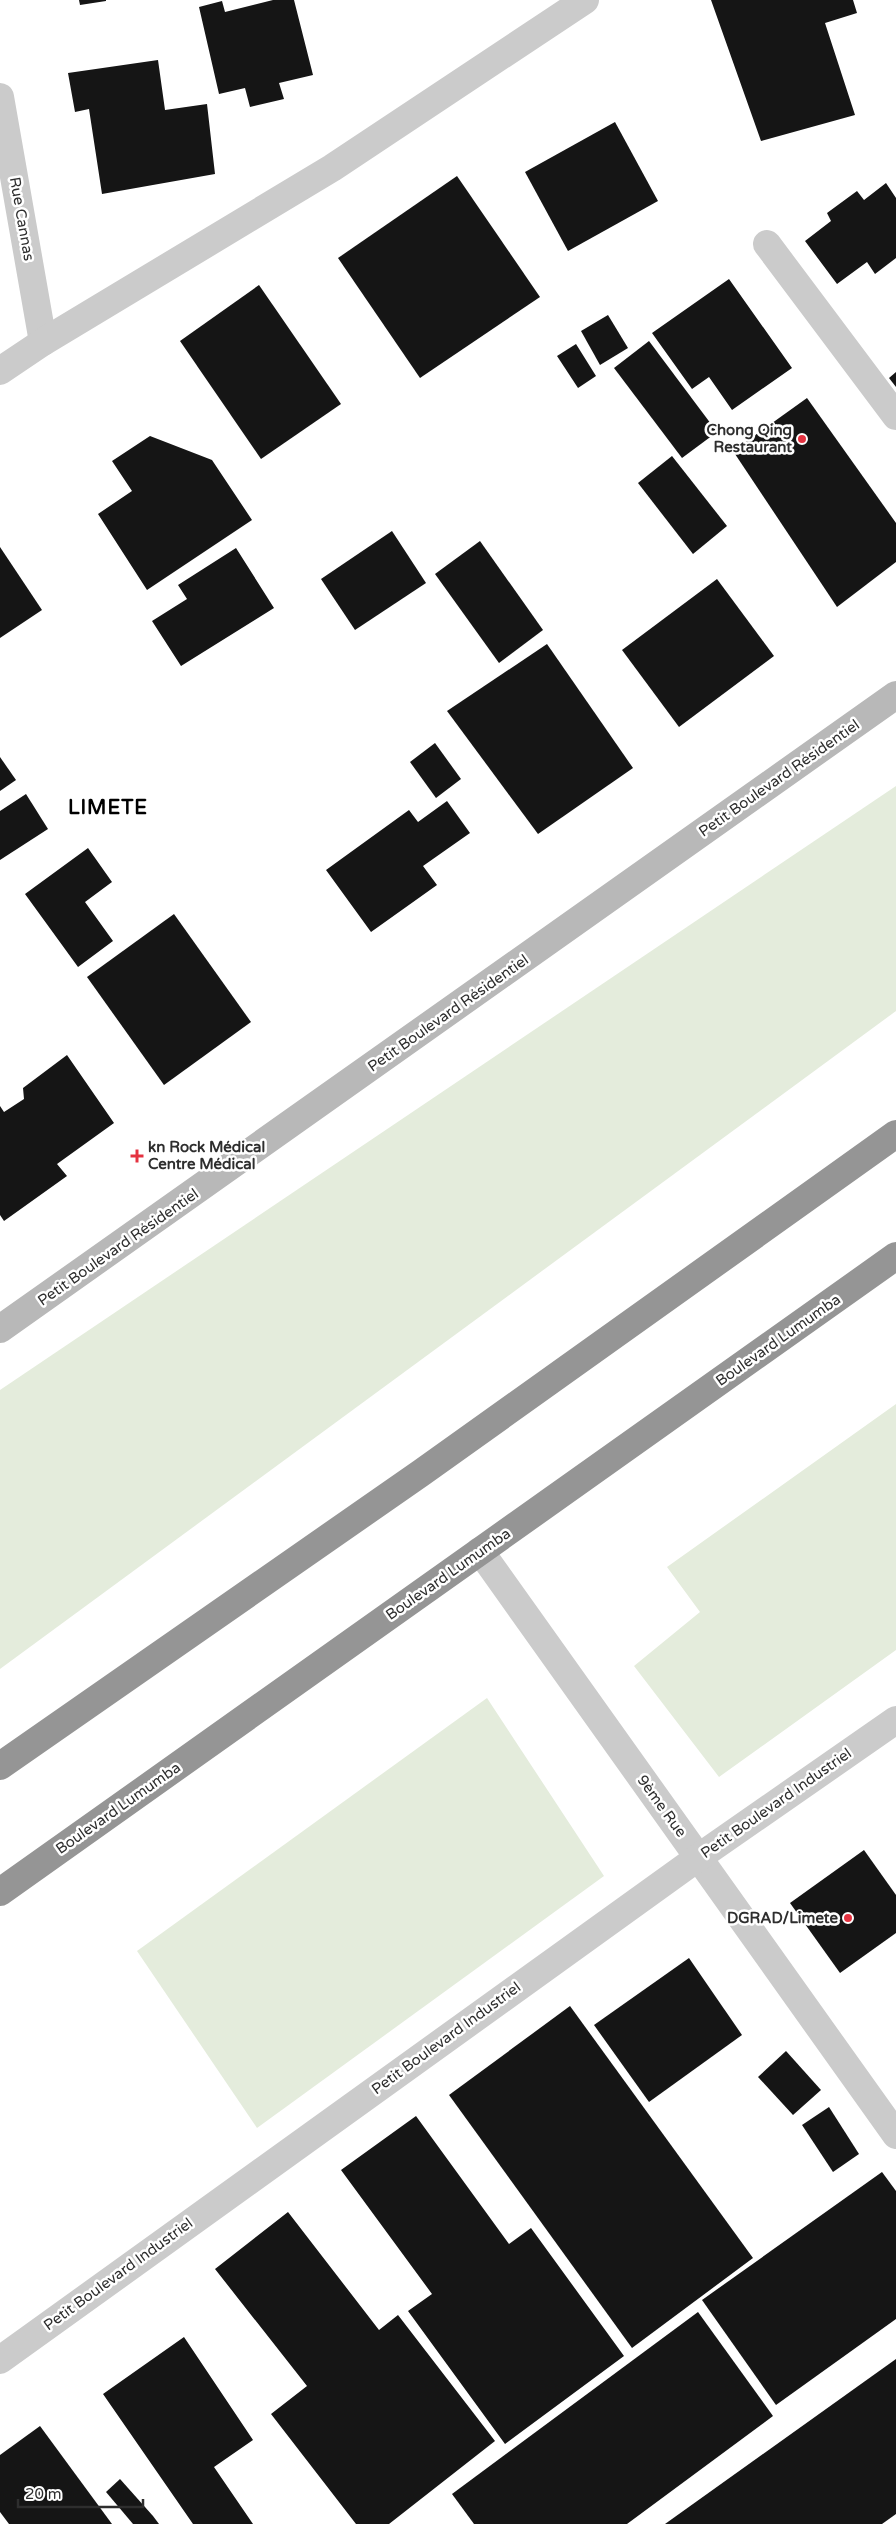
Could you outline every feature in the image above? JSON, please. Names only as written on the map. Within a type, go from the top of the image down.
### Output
[{"type":"highway","points":[[0,1766],[421,1473],[896,1134]]},
{"type":"highway","name":"Boulevard Lumumba","points":[[0,1892],[896,1256]]},
{"type":"street","points":[[0,371],[43,342],[332,168],[585,0]]},
{"type":"street","name":"Rue Cannas","points":[[0,97],[43,342]]},
{"type":"street","points":[[767,244],[896,416]]},
{"type":"street","name":"Petit Boulevard Résidentiel","points":[[0,1330],[896,695]]},
{"type":"street","name":"9ème Rue","points":[[480,1551],[896,2135]]},
{"type":"street","name":"Petit Boulevard Industriel","points":[[0,2360],[699,1857],[896,1720]]},
{"type":"green space","points":[[896,786],[896,1011],[0,1669],[0,1390]]},
{"type":"green space","points":[[896,1404],[896,1650],[719,1777],[634,1666],[700,1612],[667,1567]]},
{"type":"green space","points":[[487,1698],[604,1876],[257,2128],[137,1951]]},
{"type":"building","points":[[79,0],[106,0],[106,1],[80,5]]},
{"type":"building","points":[[273,0],[294,0],[313,75],[279,83],[284,99],[250,107],[245,88],[219,94],[199,7],[222,1],[225,12]]},
{"type":"building","points":[[711,0],[853,0],[857,13],[825,23],[855,115],[761,141]]},
{"type":"building","points":[[158,60],[165,110],[207,104],[215,174],[102,194],[89,109],[75,112],[68,73]]},
{"type":"building","points":[[615,122],[658,201],[568,251],[525,172]]},
{"type":"building","points":[[457,176],[540,297],[420,378],[338,258]]},
{"type":"building","points":[[886,183],[896,198],[896,258],[875,274],[867,262],[837,284],[805,241],[831,221],[827,213],[857,191],[864,200]]},
{"type":"building","points":[[729,279],[792,368],[732,410],[709,377],[692,389],[652,333]]},
{"type":"building","points":[[259,285],[341,404],[261,459],[180,341]]},
{"type":"building","points":[[608,315],[628,348],[600,365],[581,331]]},
{"type":"building","points":[[649,341],[717,432],[682,458],[614,368]]},
{"type":"building","points":[[576,344],[596,376],[578,388],[557,356]]},
{"type":"building","points":[[896,372],[896,387],[889,378]]},
{"type":"building","points":[[807,398],[896,523],[896,562],[837,607],[733,451]]},
{"type":"building","points":[[150,436],[212,460],[252,520],[147,590],[98,514],[132,491],[112,461]]},
{"type":"building","points":[[672,456],[727,526],[693,554],[638,483]]},
{"type":"building","points":[[392,531],[426,583],[355,630],[321,579]]},
{"type":"building","points":[[480,541],[543,630],[499,663],[435,574]]},
{"type":"building","points":[[0,547],[42,610],[0,638]]},
{"type":"building","points":[[236,548],[274,608],[181,666],[152,621],[187,599],[178,585]]},
{"type":"building","points":[[717,579],[774,656],[679,727],[622,650]]},
{"type":"building","points":[[547,644],[633,768],[538,834],[447,711]]},
{"type":"building","points":[[435,743],[461,779],[436,798],[410,762]]},
{"type":"building","points":[[0,757],[16,780],[0,791]]},
{"type":"building","points":[[26,794],[48,829],[0,860],[0,811]]},
{"type":"building","points":[[447,801],[470,833],[423,866],[437,885],[371,932],[326,870],[409,810],[418,822]]},
{"type":"building","points":[[88,848],[112,882],[85,902],[113,941],[78,967],[25,894]]},
{"type":"building","points":[[174,914],[251,1022],[164,1085],[87,977]]},
{"type":"building","points":[[67,1055],[114,1123],[57,1164],[67,1176],[4,1221],[0,1215],[0,1106],[4,1112],[24,1099],[23,1088]]},
{"type":"building","name":"DGRAD/Limete","points":[[864,1850],[896,1895],[896,1933],[840,1973],[790,1903]]},
{"type":"building","points":[[689,1958],[742,2035],[649,2102],[594,2025]]},
{"type":"building","points":[[570,2006],[753,2258],[632,2348],[449,2095]]},
{"type":"building","points":[[786,2051],[821,2090],[793,2115],[758,2077]]},
{"type":"building","points":[[829,2107],[859,2154],[833,2172],[802,2125]]},
{"type":"building","points":[[416,2116],[509,2244],[531,2228],[624,2356],[505,2444],[408,2311],[432,2294],[341,2170]]},
{"type":"building","points":[[882,2172],[896,2191],[896,2319],[776,2405],[702,2300]]},
{"type":"building","points":[[288,2212],[379,2330],[398,2315],[495,2441],[389,2524],[356,2524],[271,2414],[307,2386],[215,2269]]},
{"type":"building","points":[[698,2312],[773,2416],[627,2524],[474,2524],[452,2494]]},
{"type":"building","points":[[184,2337],[253,2440],[214,2467],[253,2524],[193,2524],[103,2394]]},
{"type":"building","points":[[896,2359],[896,2514],[882,2524],[665,2524]]},
{"type":"building","points":[[40,2426],[112,2524],[9,2524],[0,2512],[0,2455]]},
{"type":"building","points":[[120,2479],[159,2524],[133,2524],[106,2492]]},
{"type":"place","name":"Chong Qing Restaurant","points":[[802,439]]},
{"type":"place","name":"kn Rock Médical Centre Médical","points":[[137,1156]]},
{"type":"place","name":"DGRAD/Limete","points":[[848,1918]]},
{"type":"district","name":"LIMETE","points":[[108,808]]}]
